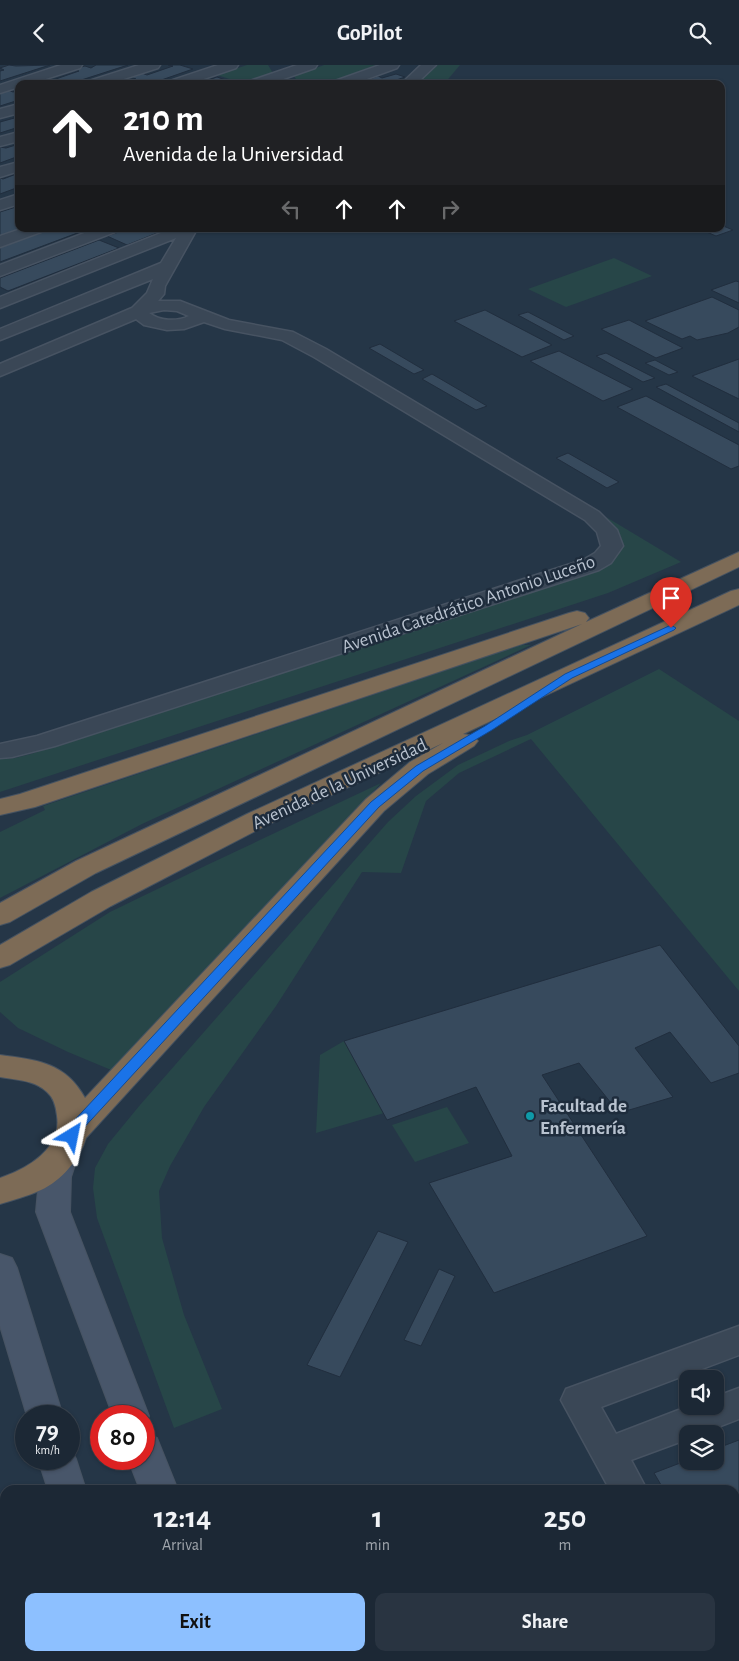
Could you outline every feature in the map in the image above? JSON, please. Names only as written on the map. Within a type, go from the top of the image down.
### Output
[{"type":"highway","points":[[0,807],[26,801],[533,633],[730,563]]},
{"type":"highway","name":"Avenida de la Universidad","points":[[0,915],[86,867],[730,563]]},
{"type":"highway","name":"Avenida de la Universidad","points":[[4,955],[101,899],[256,820],[739,596]]},
{"type":"highway","points":[[0,1191],[13,1188],[37,1177],[375,805],[419,768],[488,728],[568,676]]},
{"type":"highway","points":[[3,1063],[40,1073],[63,1089],[74,1107],[68,1143]]},
{"type":"main road","points":[[68,1143],[54,1177],[53,1212],[127,1405]]},
{"type":"main road","points":[[0,1268],[41,1405]]},
{"type":"main road","points":[[61,1470],[65,1485]]},
{"type":"main road","points":[[152,1470],[157,1485]]},
{"type":"street","points":[[28,80],[75,65]]},
{"type":"street","points":[[106,80],[153,65]]},
{"type":"street","points":[[186,80],[231,65]]},
{"type":"street","points":[[266,80],[310,65]]},
{"type":"street","points":[[351,80],[392,65]]},
{"type":"street","points":[[412,80],[429,65]]},
{"type":"street","points":[[0,89],[15,84]]},
{"type":"street","points":[[0,114],[15,109]]},
{"type":"street","points":[[0,142],[15,137]]},
{"type":"street","points":[[0,172],[15,166]]},
{"type":"street","points":[[0,205],[15,200]]},
{"type":"street","points":[[0,242],[28,232]]},
{"type":"street","points":[[0,271],[102,232]]},
{"type":"street","points":[[0,303],[177,232]]},
{"type":"street","points":[[150,308],[168,267],[187,232]]},
{"type":"street","points":[[0,335],[168,267]]},
{"type":"street","name":"Avenida Catedrático Antonio Luceño","points":[[0,371],[150,308],[164,324],[192,319],[225,323],[287,335],[592,516],[607,530],[612,546],[608,553],[591,565],[46,741],[12,750],[0,751]]},
{"type":"street","points":[[626,1485],[578,1400],[739,1340]]},
{"type":"street","points":[[608,1453],[739,1403]]},
{"type":"green space","points":[[247,65],[268,65],[273,73],[255,80],[233,80],[217,75]]},
{"type":"green space","points":[[324,65],[377,65],[336,80],[296,80],[294,76]]},
{"type":"green space","points":[[438,65],[460,65],[447,80],[421,80]]},
{"type":"green space","points":[[614,258],[652,276],[566,307],[528,289]]},
{"type":"green space","points":[[606,517],[681,562],[608,593],[0,792],[0,759],[31,754],[602,569],[616,556],[622,544],[618,532]]},
{"type":"green space","points":[[521,645],[531,645],[142,824],[0,898],[0,832],[45,810],[43,806]]},
{"type":"green space","points":[[659,669],[739,721],[739,991],[531,739],[459,773],[426,801],[401,873],[362,872],[276,1006],[204,1107],[170,1166],[159,1191],[162,1238],[184,1315],[222,1409],[174,1428],[97,1218],[93,1188],[95,1168],[108,1144],[388,822],[416,796],[458,765],[509,741],[527,735]]},
{"type":"green space","points":[[381,783],[116,1072],[18,1028],[0,1012],[0,982],[110,912]]},
{"type":"green space","points":[[344,1041],[384,1113],[316,1133],[320,1055]]},
{"type":"green space","points":[[447,1107],[469,1143],[415,1162],[392,1125]]},
{"type":"building","points":[[9,65],[50,65],[0,81],[0,71],[4,70],[0,68]]},
{"type":"building","points":[[96,65],[128,65],[81,80],[53,80],[79,71],[73,69],[85,66],[91,68]]},
{"type":"building","points":[[168,65],[180,65],[193,69],[161,80],[132,80],[136,79],[130,77],[142,73],[147,75],[173,66]]},
{"type":"building","points":[[396,74],[405,77],[396,80],[367,80],[378,76],[382,78]]},
{"type":"building","points":[[217,77],[226,80],[209,80]]},
{"type":"building","points":[[8,90],[15,91],[15,101],[0,106],[0,93]]},
{"type":"building","points":[[15,118],[15,128],[0,133],[0,122]]},
{"type":"building","points":[[15,145],[15,157],[0,163],[0,147],[6,148]]},
{"type":"building","points":[[15,174],[15,188],[0,194],[0,178],[3,179]]},
{"type":"building","points":[[15,207],[15,231],[0,236],[0,212]]},
{"type":"building","points":[[725,227],[733,230],[716,236],[707,232],[725,232]]},
{"type":"building","points":[[40,232],[80,232],[0,262],[0,247]]},
{"type":"building","points":[[118,232],[160,232],[127,245],[107,236]]},
{"type":"building","points":[[99,240],[119,248],[8,291],[0,287],[0,278]]},
{"type":"building","points":[[736,281],[739,282],[739,303],[711,290]]},
{"type":"building","points":[[712,297],[739,310],[739,327],[728,333],[697,340],[690,336],[682,339],[645,321]]},
{"type":"building","points":[[485,310],[552,345],[522,357],[454,321]]},
{"type":"building","points":[[528,312],[574,336],[564,340],[518,315]]},
{"type":"building","points":[[629,320],[683,348],[656,358],[601,329]]},
{"type":"building","points":[[380,344],[424,370],[414,374],[369,348]]},
{"type":"building","points":[[559,351],[633,389],[603,401],[530,361]]},
{"type":"building","points":[[606,353],[655,378],[643,382],[596,356]]},
{"type":"building","points":[[739,359],[739,399],[692,376]]},
{"type":"building","points":[[655,360],[678,372],[669,375],[645,363]]},
{"type":"building","points":[[432,374],[487,406],[476,410],[422,379]]},
{"type":"building","points":[[666,384],[739,423],[739,432],[656,387]]},
{"type":"building","points":[[646,396],[739,445],[739,466],[731,469],[617,407]]},
{"type":"building","points":[[568,453],[619,482],[607,488],[556,458]]},
{"type":"building","name":"Facultad de Enfermería","points":[[660,945],[739,1046],[739,1073],[711,1083],[670,1032],[635,1048],[673,1097],[619,1113],[579,1063],[542,1075],[647,1236],[494,1293],[429,1183],[512,1156],[476,1087],[387,1120],[344,1041]]},
{"type":"building","points":[[378,1231],[408,1242],[340,1377],[307,1365]]},
{"type":"building","points":[[439,1269],[455,1276],[421,1346],[404,1340]]},
{"type":"building","points":[[739,1440],[739,1485],[661,1485],[654,1473],[679,1463],[679,1470],[724,1470],[724,1446]]},
{"type":"place","name":"Facultad de Enfermería","points":[[530,1116]]},
{"type":"route","points":[[72,1136],[74,1129],[375,805],[419,768],[488,728],[568,676],[671,628]]}]
